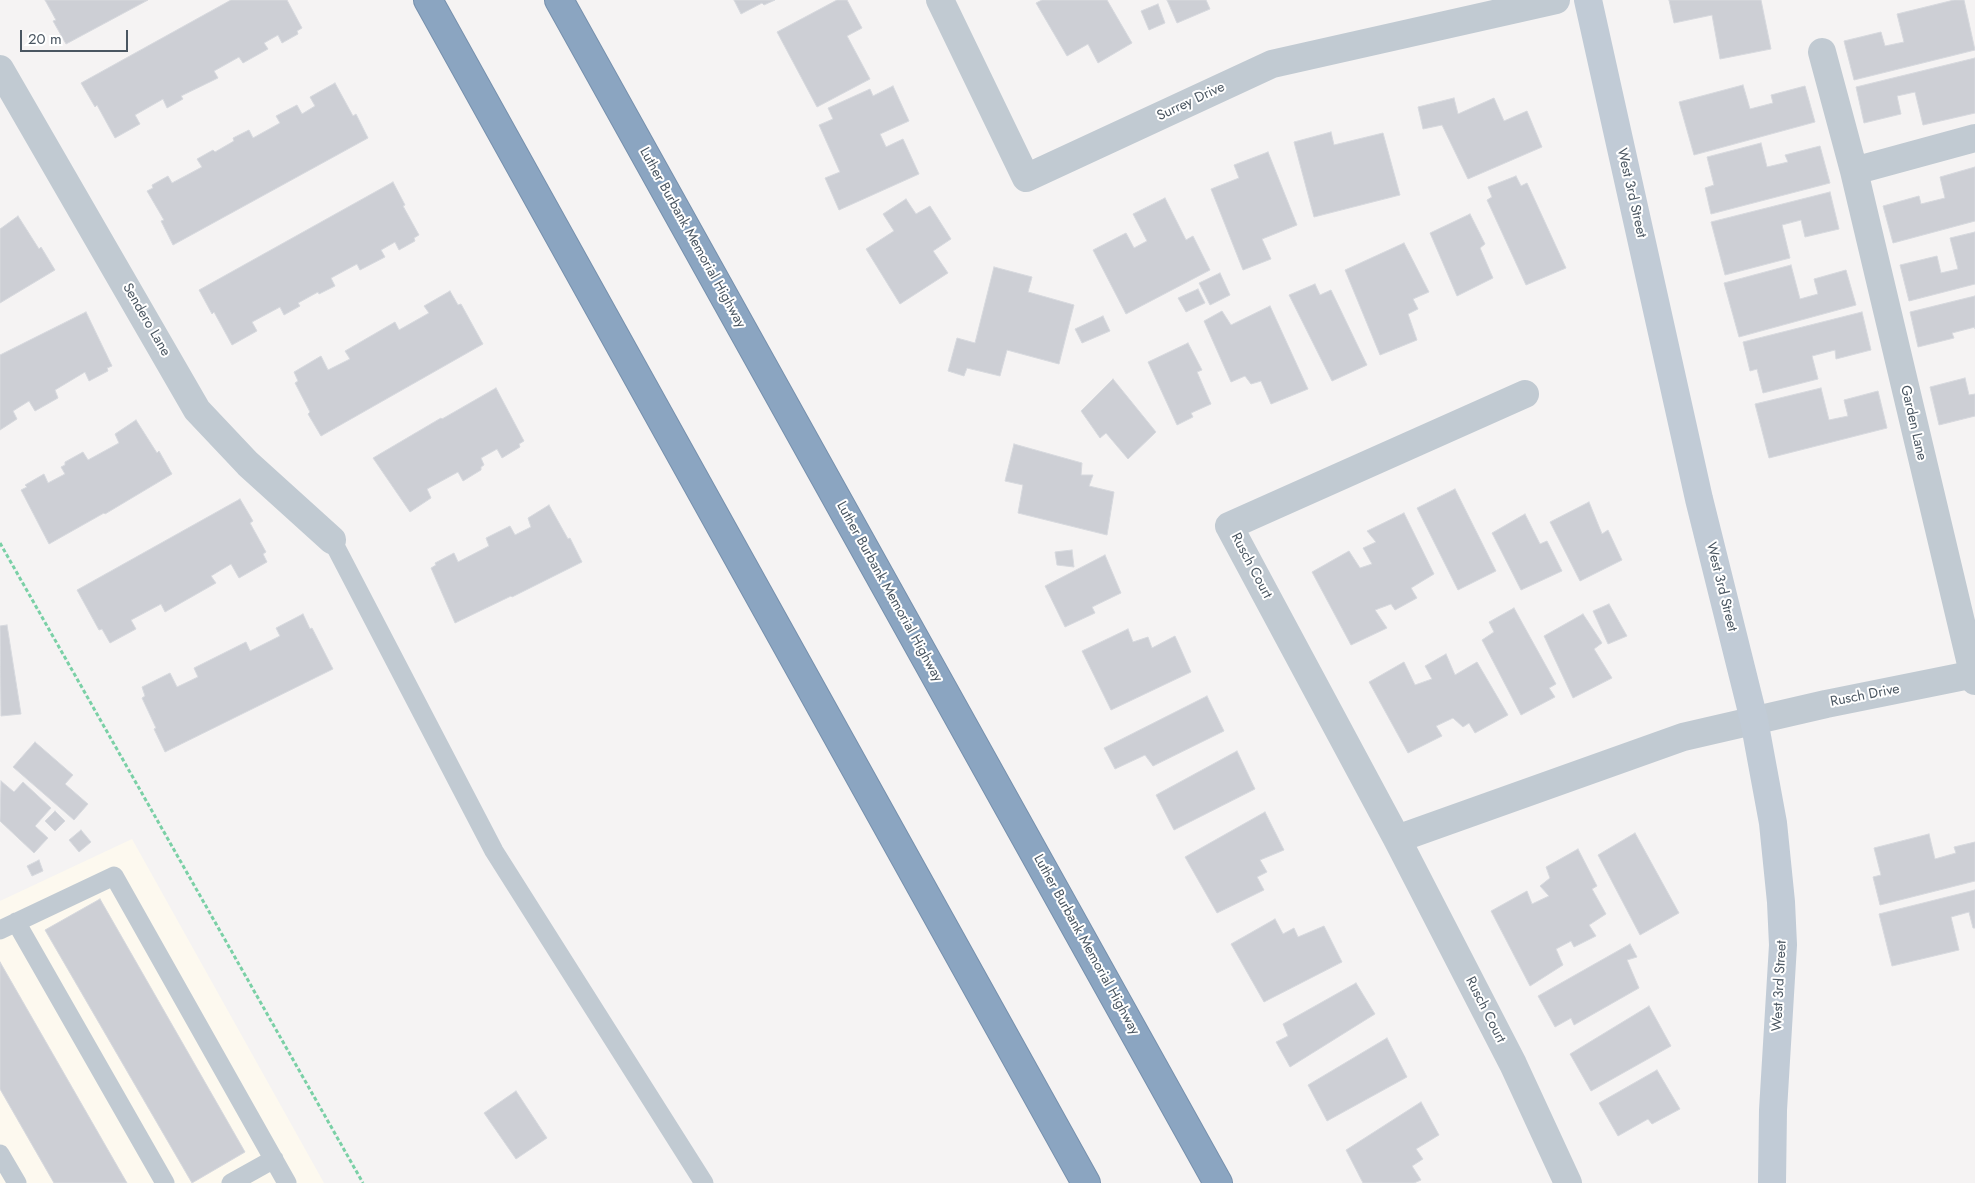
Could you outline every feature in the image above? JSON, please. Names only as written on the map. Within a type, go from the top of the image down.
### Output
[{"type":"highway","points":[[428,0],[1086,1183]]},
{"type":"highway","name":"Luther Burbank Memorial Highway","points":[[559,0],[1218,1183]]},
{"type":"main road","name":"West 3rd Street","points":[[1588,0],[1699,499],[1754,720],[1773,822],[1782,911],[1783,945],[1773,1110],[1772,1183]]},
{"type":"street","name":"Surrey Drive","points":[[940,0],[1026,178],[1272,64],[1556,0]]},
{"type":"street","name":"Garden Lane","points":[[1822,52],[1854,171],[1974,676]]},
{"type":"street","name":"Sendero Lane","points":[[0,69],[197,410],[248,464],[332,540]]},
{"type":"street","points":[[1854,171],[1975,138]]},
{"type":"street","name":"Rusch Court","points":[[1525,394],[1229,526],[1397,839],[1513,1064],[1568,1183]]},
{"type":"street","name":"Rusch Drive","points":[[1754,720],[1974,676]]},
{"type":"street","points":[[1397,839],[1684,737],[1754,720]]},
{"type":"lane","points":[[332,540],[494,851],[704,1183]]},
{"type":"lane","points":[[165,1183],[8,926],[114,876],[287,1183]]},
{"type":"lane","points":[[0,1154],[17,1183]]},
{"type":"lane","points":[[231,1183],[274,1159]]},
{"type":"path","points":[[0,543],[363,1183]]},
{"type":"shaded area","points":[[132,839],[324,1183],[0,1183],[0,901]]},
{"type":"building","points":[[45,0],[148,0],[66,44],[53,21],[56,20]]},
{"type":"building","points":[[231,0],[287,0],[302,28],[297,31],[298,34],[282,43],[278,35],[264,43],[268,49],[243,63],[239,57],[214,71],[218,78],[181,96],[183,99],[167,108],[163,99],[135,115],[140,124],[115,138],[97,105],[95,107],[81,83]]},
{"type":"building","points":[[734,0],[775,0],[764,5],[762,3],[741,14]]},
{"type":"building","points":[[837,0],[847,0],[862,28],[847,36],[870,79],[817,107],[777,32]]},
{"type":"building","points":[[1042,0],[1107,0],[1132,43],[1098,63],[1088,44],[1067,56],[1036,3]]},
{"type":"building","points":[[1167,0],[1206,0],[1210,9],[1177,23]]},
{"type":"building","points":[[1669,0],[1761,0],[1771,49],[1720,59],[1712,15],[1674,23]]},
{"type":"building","points":[[1954,0],[1964,0],[1975,50],[1854,80],[1844,41],[1881,32],[1885,46],[1904,42],[1897,14]]},
{"type":"building","points":[[1158,4],[1165,23],[1149,30],[1141,11]]},
{"type":"building","points":[[1975,58],[1975,113],[1923,125],[1915,92],[1897,96],[1901,114],[1864,123],[1856,87]]},
{"type":"building","points":[[335,83],[353,116],[356,114],[368,138],[173,245],[161,221],[164,220],[147,191],[153,188],[152,185],[168,176],[172,183],[202,167],[197,159],[213,150],[215,152],[234,141],[233,138],[249,130],[253,138],[280,123],[276,116],[297,105],[302,114],[315,106],[310,97]]},
{"type":"building","points":[[1743,85],[1750,109],[1773,103],[1771,95],[1805,86],[1815,122],[1694,155],[1679,102]]},
{"type":"building","points":[[893,86],[909,121],[880,134],[886,147],[903,139],[919,174],[839,210],[825,178],[840,172],[819,125],[833,119],[828,108],[870,89],[873,96]]},
{"type":"building","points":[[1454,98],[1458,114],[1494,98],[1504,121],[1527,111],[1542,147],[1468,179],[1442,125],[1423,129],[1418,107]]},
{"type":"building","points":[[1331,132],[1334,145],[1383,133],[1400,195],[1314,217],[1294,142]]},
{"type":"building","points":[[1761,143],[1767,167],[1788,162],[1785,155],[1820,146],[1830,183],[1711,214],[1705,188],[1714,185],[1707,157]]},
{"type":"building","points":[[1268,152],[1297,225],[1262,239],[1271,259],[1243,270],[1211,189],[1239,178],[1234,165]]},
{"type":"building","points":[[1975,167],[1975,221],[1893,243],[1883,206],[1919,196],[1921,204],[1945,198],[1940,177]]},
{"type":"building","points":[[1516,176],[1521,186],[1527,183],[1566,268],[1526,285],[1487,200],[1492,197],[1488,187]]},
{"type":"building","points":[[393,182],[405,205],[403,206],[419,235],[414,238],[415,241],[399,250],[395,242],[381,250],[385,257],[360,270],[357,264],[331,278],[335,286],[319,294],[318,292],[298,303],[300,306],[284,315],[280,307],[252,322],[257,331],[232,345],[214,312],[212,314],[199,290]]},
{"type":"building","points":[[1830,192],[1839,229],[1805,237],[1801,220],[1782,225],[1790,258],[1725,275],[1711,222]]},
{"type":"building","points":[[1165,198],[1186,240],[1193,236],[1210,270],[1126,314],[1093,250],[1126,233],[1134,248],[1147,241],[1133,214]]},
{"type":"building","points":[[906,199],[916,214],[930,206],[951,239],[933,251],[948,273],[900,304],[866,249],[894,231],[883,214]]},
{"type":"building","points":[[1470,214],[1485,244],[1480,248],[1493,278],[1457,296],[1430,233]]},
{"type":"building","points":[[18,216],[55,270],[0,303],[0,229]]},
{"type":"building","points":[[1975,232],[1975,284],[1909,301],[1900,265],[1937,256],[1941,273],[1958,269],[1950,238]]},
{"type":"building","points":[[1404,243],[1429,292],[1413,299],[1418,309],[1408,314],[1417,340],[1380,355],[1345,270]]},
{"type":"building","points":[[1791,265],[1800,299],[1818,294],[1814,279],[1846,270],[1856,305],[1739,337],[1724,283]]},
{"type":"building","points":[[994,267],[1032,277],[1028,292],[1074,305],[1059,364],[1007,350],[1000,376],[967,368],[964,376],[948,371],[957,338],[975,343]]},
{"type":"building","points":[[1220,273],[1230,295],[1210,305],[1199,283]]},
{"type":"building","points":[[1315,284],[1320,295],[1331,290],[1367,365],[1332,381],[1289,295]]},
{"type":"building","points":[[1198,289],[1205,303],[1186,312],[1178,298]]},
{"type":"building","points":[[450,291],[458,305],[461,304],[483,344],[321,436],[308,414],[310,412],[295,383],[298,381],[294,372],[321,356],[328,370],[350,359],[345,351],[395,322],[399,330],[429,313],[424,306]]},
{"type":"building","points":[[1975,296],[1975,327],[1952,333],[1954,338],[1918,347],[1910,312]]},
{"type":"building","points":[[1270,306],[1308,389],[1271,404],[1261,381],[1251,384],[1245,376],[1231,382],[1204,321],[1222,311],[1231,325]]},
{"type":"building","points":[[86,312],[112,366],[107,368],[108,371],[89,381],[85,372],[55,390],[58,398],[35,411],[29,401],[13,411],[17,419],[0,430],[0,355]]},
{"type":"building","points":[[1862,312],[1871,350],[1836,359],[1835,350],[1812,356],[1818,379],[1763,393],[1757,369],[1750,371],[1743,342]]},
{"type":"building","points":[[1103,316],[1110,331],[1082,343],[1075,329]]},
{"type":"building","points":[[1188,343],[1202,370],[1197,372],[1211,404],[1191,413],[1193,417],[1177,425],[1148,362]]},
{"type":"building","points":[[1965,378],[1969,395],[1975,394],[1975,416],[1939,425],[1930,387]]},
{"type":"building","points":[[1113,379],[1156,432],[1128,459],[1106,433],[1100,438],[1081,411]]},
{"type":"building","points":[[496,388],[524,441],[519,444],[520,447],[502,458],[497,449],[481,458],[484,465],[481,467],[481,470],[463,481],[458,472],[427,489],[431,498],[410,512],[373,458]]},
{"type":"building","points":[[1821,388],[1829,420],[1848,416],[1844,400],[1878,391],[1887,428],[1769,458],[1755,404]]},
{"type":"building","points":[[136,420],[157,453],[159,451],[172,474],[105,514],[49,544],[21,490],[27,487],[25,485],[44,474],[48,483],[65,474],[61,467],[65,465],[65,462],[83,452],[88,460],[119,443],[115,434]]},
{"type":"building","points":[[1014,444],[1082,463],[1081,475],[1093,475],[1089,486],[1114,492],[1107,535],[1018,513],[1023,485],[1005,481]]},
{"type":"building","points":[[1455,489],[1496,571],[1458,590],[1417,508]]},
{"type":"building","points":[[240,499],[253,521],[250,523],[266,552],[263,554],[267,562],[239,578],[231,564],[211,576],[216,583],[165,612],[161,604],[131,620],[136,629],[110,643],[102,629],[99,630],[77,590]]},
{"type":"building","points":[[1589,502],[1602,534],[1608,530],[1622,560],[1580,581],[1550,522]]},
{"type":"building","points":[[549,505],[568,539],[570,538],[582,562],[455,623],[431,568],[436,565],[435,563],[454,553],[458,562],[489,546],[486,538],[510,526],[515,535],[531,527],[528,518]]},
{"type":"building","points":[[1404,513],[1434,574],[1411,588],[1417,598],[1395,610],[1391,604],[1375,610],[1387,628],[1351,645],[1312,572],[1349,551],[1360,568],[1372,564],[1363,548],[1376,542],[1367,531]]},
{"type":"building","points":[[1525,514],[1540,544],[1547,541],[1562,571],[1521,590],[1492,533]]},
{"type":"building","points":[[1072,550],[1074,567],[1057,565],[1055,552]]},
{"type":"building","points":[[1105,555],[1121,593],[1092,607],[1095,613],[1065,627],[1045,586]]},
{"type":"building","points":[[1609,604],[1627,636],[1608,644],[1593,611]]},
{"type":"building","points":[[1514,608],[1556,684],[1549,688],[1555,697],[1521,715],[1482,640],[1494,632],[1489,622]]},
{"type":"building","points":[[303,614],[333,669],[165,752],[142,698],[145,696],[142,687],[170,673],[177,687],[198,677],[194,668],[246,642],[250,651],[280,636],[276,628]]},
{"type":"building","points":[[1583,614],[1602,643],[1594,649],[1612,678],[1573,698],[1544,636]]},
{"type":"building","points":[[7,625],[21,714],[1,716],[0,626]]},
{"type":"building","points":[[1128,629],[1133,642],[1148,637],[1152,648],[1175,636],[1191,672],[1111,710],[1082,651]]},
{"type":"building","points":[[1446,654],[1455,675],[1477,662],[1508,715],[1475,733],[1469,723],[1463,727],[1453,718],[1436,726],[1442,736],[1408,753],[1369,682],[1404,662],[1415,685],[1432,679],[1425,666]]},
{"type":"building","points":[[1207,696],[1224,731],[1153,766],[1145,755],[1115,769],[1104,748]]},
{"type":"building","points":[[35,742],[73,775],[65,784],[88,804],[74,820],[13,767]]},
{"type":"building","points":[[1237,751],[1255,789],[1174,830],[1156,795]]},
{"type":"building","points":[[1,781],[14,792],[23,782],[51,808],[35,826],[48,838],[34,853],[0,821]]},
{"type":"building","points":[[55,811],[65,821],[55,831],[45,821]]},
{"type":"building","points":[[1265,812],[1284,850],[1260,860],[1267,872],[1257,877],[1264,890],[1217,913],[1185,857]]},
{"type":"building","points":[[81,830],[91,842],[79,852],[69,840]]},
{"type":"building","points":[[1635,833],[1679,913],[1640,935],[1598,855]]},
{"type":"building","points":[[1929,834],[1935,859],[1956,853],[1954,847],[1975,842],[1975,881],[1880,905],[1873,877],[1881,875],[1874,848]]},
{"type":"building","points":[[1578,849],[1597,886],[1592,889],[1606,914],[1589,925],[1596,936],[1574,947],[1571,941],[1556,949],[1563,965],[1530,986],[1491,911],[1527,891],[1532,904],[1549,896],[1540,886],[1550,878],[1546,867]]},
{"type":"building","points":[[39,860],[43,871],[32,876],[27,866]]},
{"type":"building","points":[[1975,890],[1975,928],[1973,928],[1969,912],[1951,917],[1959,950],[1892,966],[1879,914]]},
{"type":"building","points":[[100,899],[245,1152],[192,1183],[45,930]]},
{"type":"building","points":[[1275,919],[1283,934],[1294,928],[1298,937],[1324,926],[1342,962],[1264,1002],[1231,944]]},
{"type":"building","points":[[1630,944],[1637,957],[1627,960],[1639,988],[1574,1025],[1571,1018],[1555,1027],[1538,996]]},
{"type":"building","points":[[0,962],[127,1183],[54,1183],[0,1089]]},
{"type":"building","points":[[1356,983],[1375,1014],[1290,1067],[1276,1042],[1288,1036],[1283,1024]]},
{"type":"building","points":[[1649,1006],[1671,1046],[1591,1091],[1570,1054]]},
{"type":"building","points":[[1387,1038],[1407,1077],[1327,1121],[1308,1085]]},
{"type":"building","points":[[1657,1070],[1680,1109],[1652,1124],[1648,1119],[1618,1136],[1599,1103]]},
{"type":"building","points":[[516,1091],[547,1138],[516,1159],[484,1113]]},
{"type":"building","points":[[1421,1102],[1439,1135],[1416,1149],[1423,1159],[1412,1166],[1421,1180],[1414,1183],[1363,1183],[1346,1150]]}]
